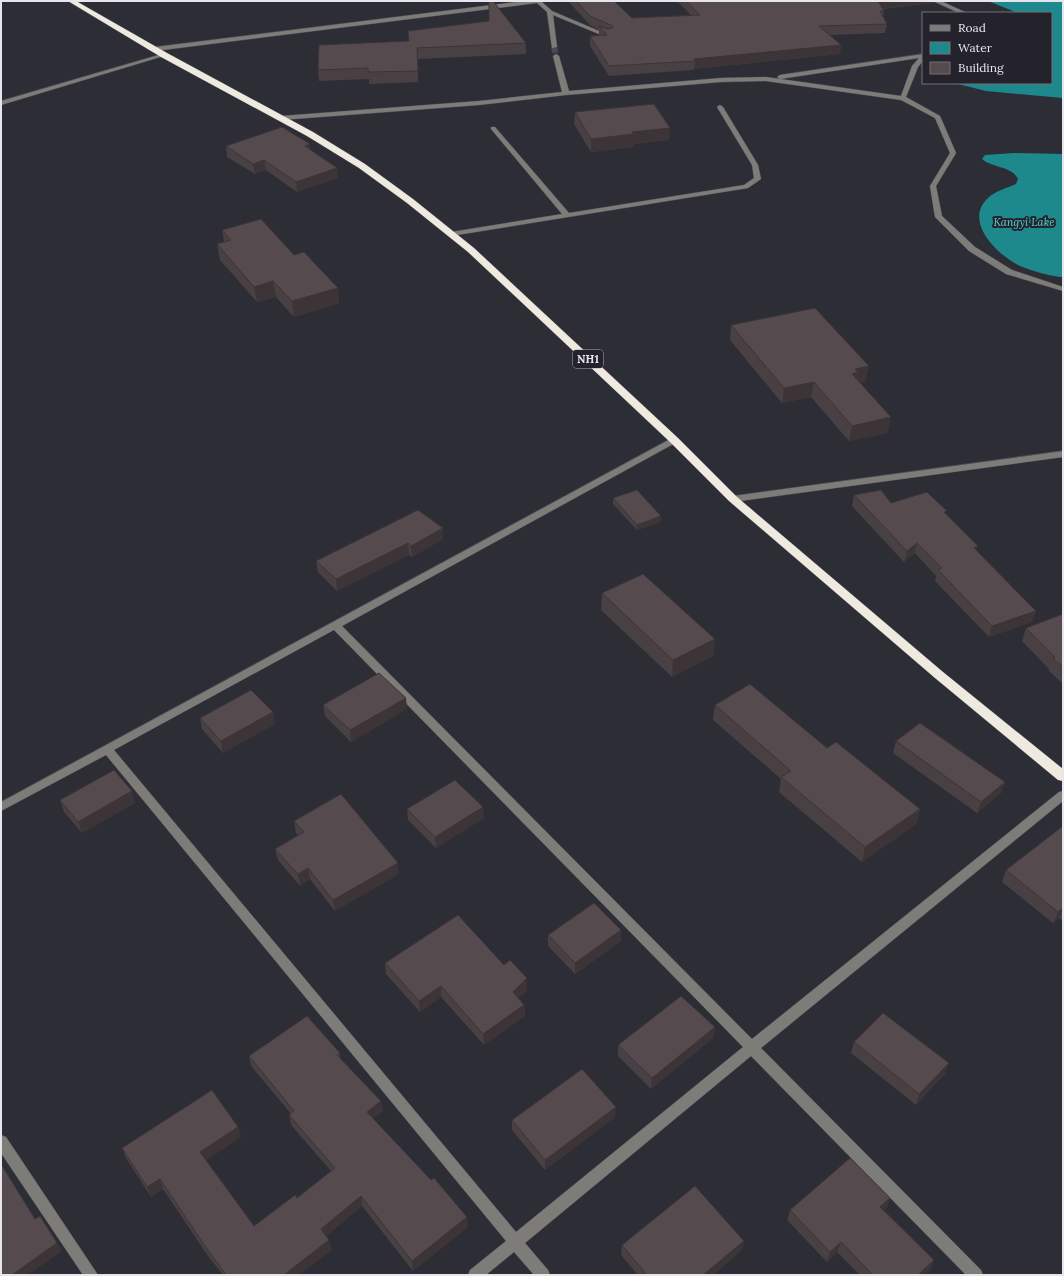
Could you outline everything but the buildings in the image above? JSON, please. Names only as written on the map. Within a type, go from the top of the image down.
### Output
[{"type":"highway","name":"NH1","points":[[70,1],[281,118],[362,166],[410,200],[476,256],[674,440],[733,499],[939,675],[1063,776]]},
{"type":"street","points":[[1,103],[160,52],[538,1],[550,12],[608,36]]},
{"type":"street","points":[[936,1],[962,12]]},
{"type":"street","points":[[550,12],[554,47]]},
{"type":"street","points":[[556,56],[566,93]]},
{"type":"street","points":[[281,118],[472,103],[566,93],[721,80],[766,79],[922,57]]},
{"type":"street","points":[[903,98],[914,66],[922,58]]},
{"type":"street","points":[[766,79],[903,98],[938,117],[953,153],[934,186],[939,217],[972,249],[1009,272],[1063,289]]},
{"type":"street","points":[[451,234],[746,187],[758,179],[754,165],[720,107]]},
{"type":"street","points":[[493,128],[567,215]]},
{"type":"street","points":[[1,806],[674,440]]},
{"type":"street","points":[[733,499],[1063,454]]},
{"type":"street","points":[[335,625],[976,1275]]},
{"type":"street","points":[[107,749],[543,1275]]},
{"type":"street","points":[[475,1275],[752,1047],[1063,795]]},
{"type":"street","points":[[1,1141],[91,1275]]},
{"type":"water","points":[[988,1],[1063,1],[1063,98],[986,91],[958,84],[1052,84],[1052,12],[1016,12]]},
{"type":"water","name":"Kangyi Lake","points":[[1014,153],[1063,154],[1063,277],[1034,271],[1018,265],[1001,253],[993,245],[981,226],[979,217],[981,207],[988,198],[1016,184],[1018,179],[1007,169],[986,162],[982,159],[985,155]]},
{"type":"tunnel","points":[[554,47],[556,56]]}]
